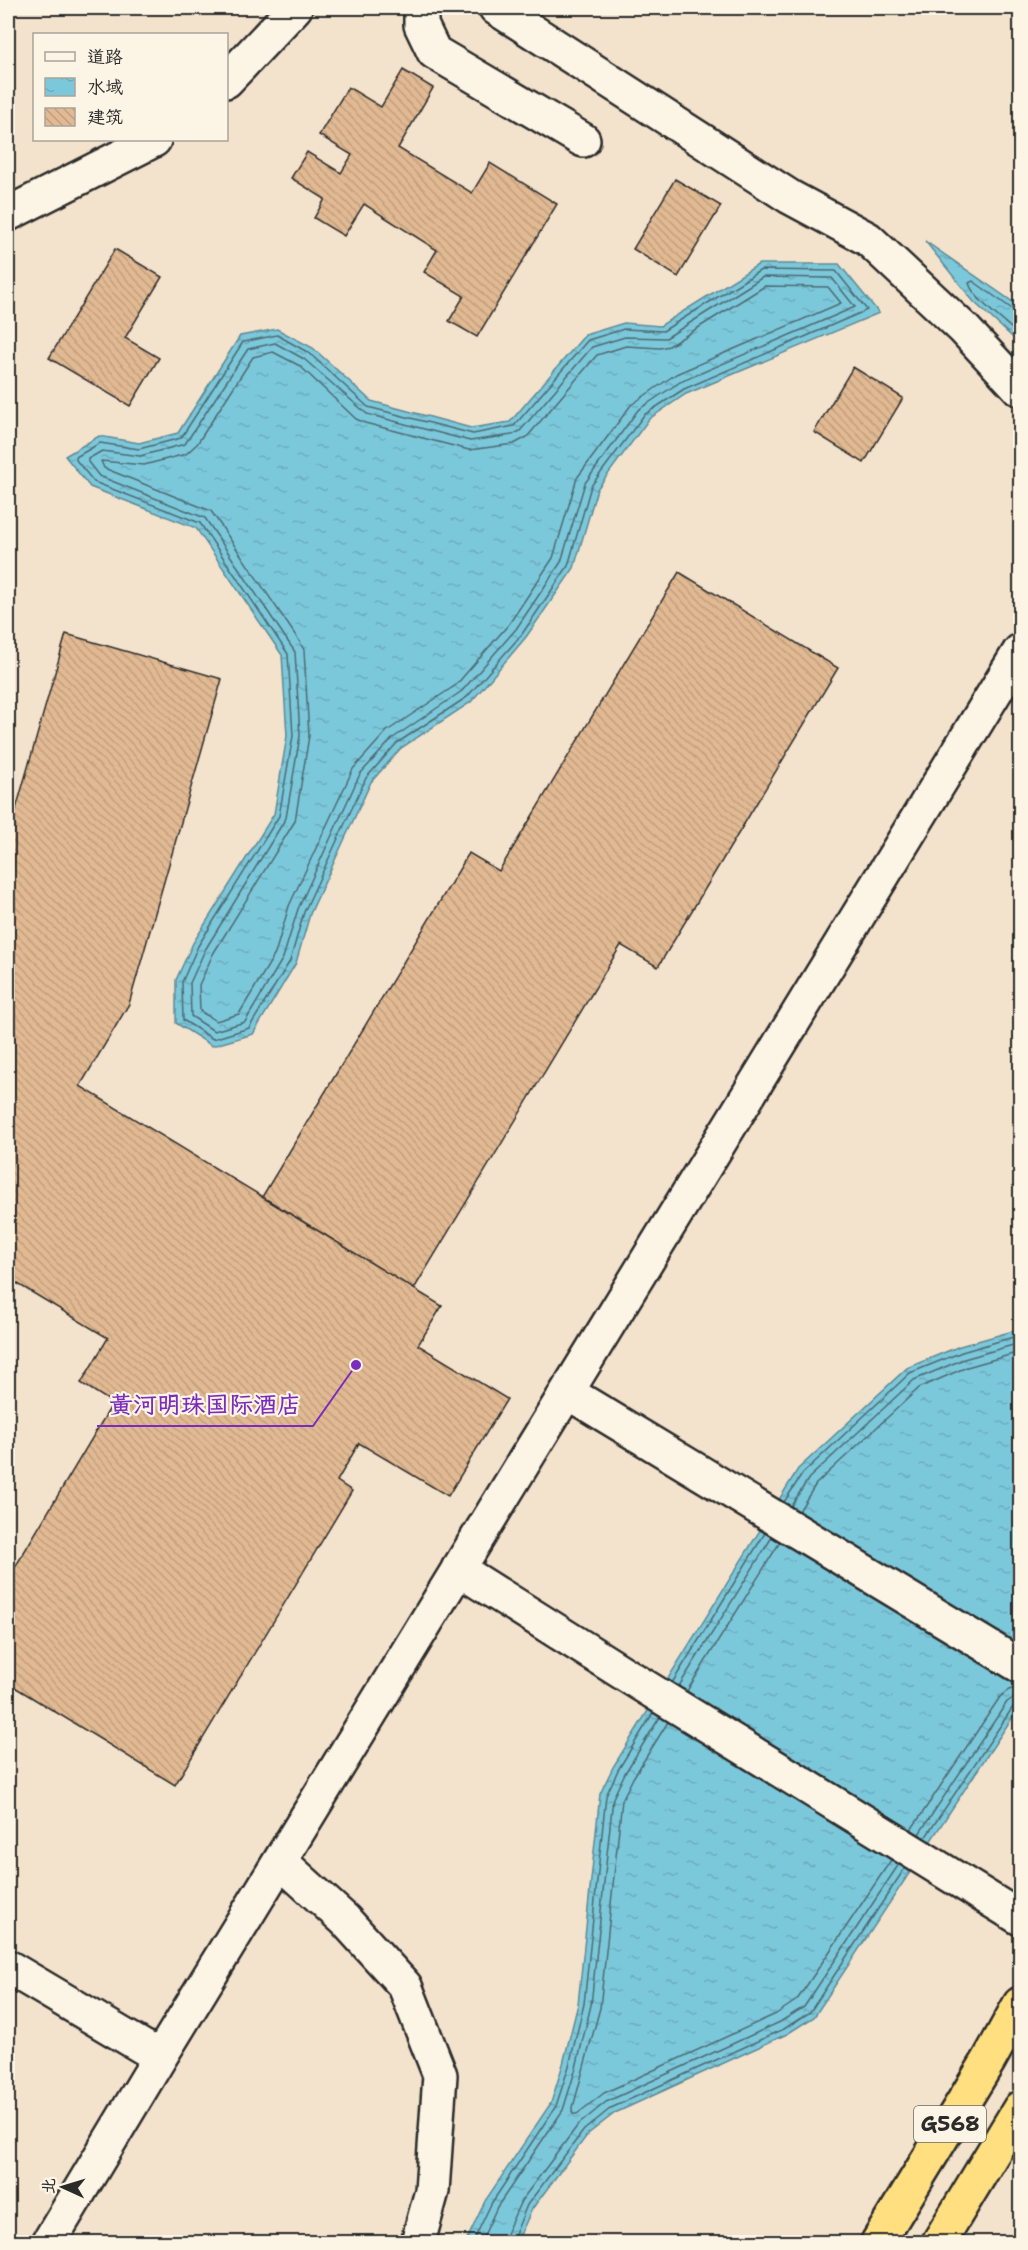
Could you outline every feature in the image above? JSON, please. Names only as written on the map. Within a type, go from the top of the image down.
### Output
[{"type":"highway","name":"G568","points":[[878,2242],[989,2060],[1020,2004]]},
{"type":"highway","name":"G568","points":[[939,2242],[1020,2108]]},
{"type":"lane","points":[[228,79],[295,8]]},
{"type":"lane","points":[[421,8],[421,25],[434,52],[583,140]]},
{"type":"lane","points":[[496,8],[790,197],[868,239],[964,329],[1020,388]]},
{"type":"lane","points":[[8,214],[152,141]]},
{"type":"lane","points":[[49,2242],[1020,651]]},
{"type":"lane","points":[[567,1392],[1020,1666]]},
{"type":"lane","points":[[458,1569],[1020,1918]]},
{"type":"lane","points":[[280,1861],[345,1920],[405,1986],[440,2075],[432,2191],[418,2242]]},
{"type":"lane","points":[[8,1966],[160,2057]]},
{"type":"water","points":[[925,241],[1020,307],[1020,344],[974,302]]},
{"type":"water","points":[[759,264],[839,264],[879,313],[686,394],[649,419],[597,489],[574,568],[526,637],[471,702],[401,748],[371,782],[310,914],[296,963],[253,1034],[212,1046],[176,1023],[176,980],[193,943],[274,814],[287,736],[282,655],[196,528],[90,487],[65,456],[99,436],[139,443],[178,433],[240,336],[277,329],[313,348],[371,401],[471,428],[510,422],[585,335],[624,323],[660,326]]},
{"type":"water","points":[[1020,1329],[1020,1706],[814,2017],[787,2034],[615,2113],[588,2134],[532,2209],[517,2242],[466,2242],[485,2201],[551,2103],[578,2004],[600,1794],[613,1767],[798,1469],[907,1368],[960,1346]]},
{"type":"building","points":[[403,70],[433,88],[398,148],[472,193],[490,163],[557,204],[477,337],[449,321],[464,296],[424,272],[437,250],[364,204],[344,236],[314,218],[325,199],[291,178],[307,152],[341,173],[352,155],[319,135],[348,87],[381,107]]},
{"type":"building","points":[[675,179],[721,206],[678,277],[633,249]]},
{"type":"building","points":[[115,249],[162,277],[125,338],[159,358],[130,406],[49,358]]},
{"type":"building","points":[[853,367],[903,398],[864,463],[814,432]]},
{"type":"building","points":[[679,572],[838,668],[658,967],[621,945],[414,1289],[262,1197],[469,853],[499,871]]},
{"type":"building","points":[[66,634],[222,679],[129,1004],[80,1086],[442,1306],[418,1345],[507,1399],[448,1496],[359,1443],[337,1481],[352,1491],[175,1785],[8,1683],[8,1579],[113,1403],[81,1383],[108,1338],[8,1278],[8,837]]},
{"type":"place","name":"黄河明珠国际酒店","points":[[356,1365]]}]
